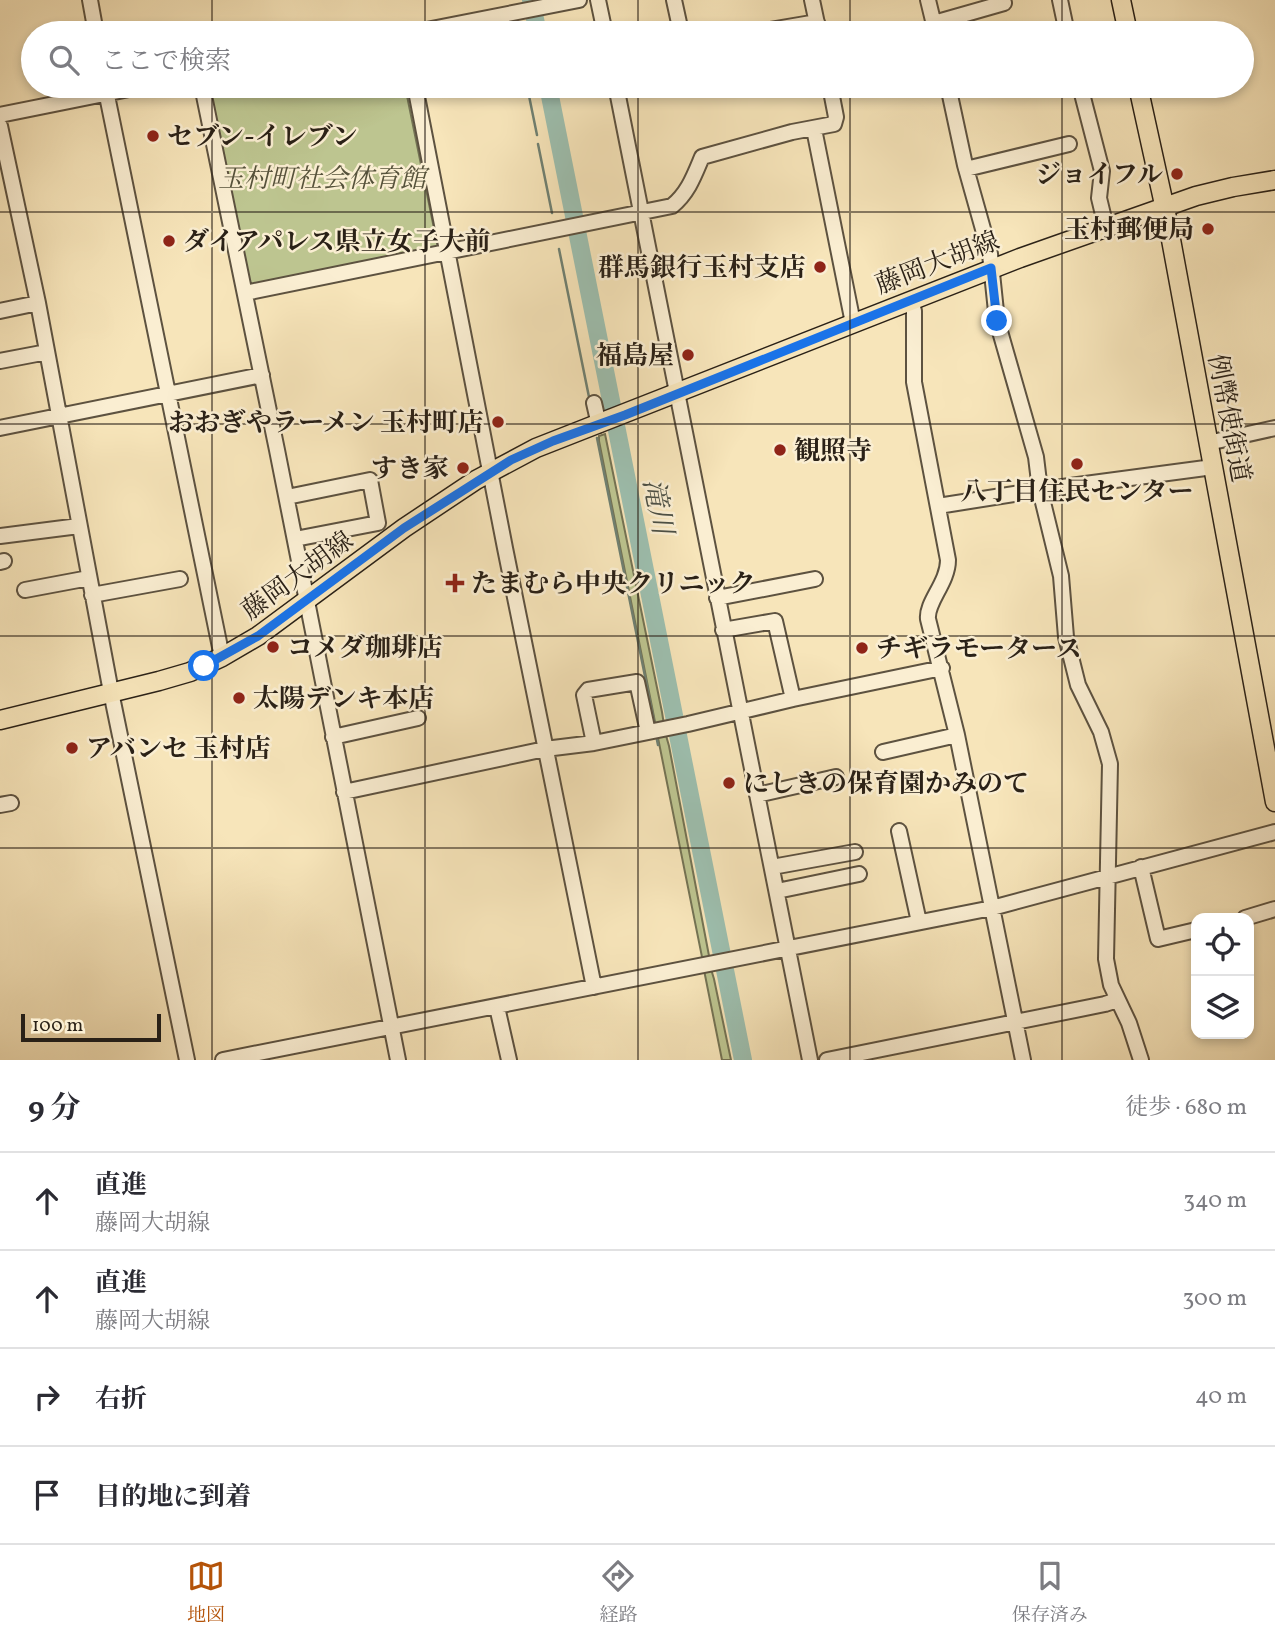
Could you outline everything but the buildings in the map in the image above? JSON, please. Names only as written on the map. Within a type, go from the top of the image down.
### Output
[{"type":"main road","points":[[1121,0],[1125,21]]},
{"type":"main road","name":"例幣使街道","points":[[1140,98],[1271,763],[1275,802]]},
{"type":"main road","name":"藤岡大胡線","points":[[0,720],[177,676],[222,657],[252,640],[404,528],[491,472],[536,449],[991,268],[1163,206],[1224,189],[1275,180]]},
{"type":"street","points":[[90,0],[94,21]]},
{"type":"street","points":[[473,21],[579,0]]},
{"type":"street","points":[[598,0],[602,21]]},
{"type":"street","points":[[674,0],[679,21]]},
{"type":"street","points":[[812,0],[816,21]]},
{"type":"street","points":[[928,0],[933,21]]},
{"type":"street","points":[[1060,0],[1064,21]]},
{"type":"street","points":[[954,21],[1004,3]]},
{"type":"street","points":[[0,115],[69,98]]},
{"type":"street","points":[[107,98],[222,657]]},
{"type":"street","points":[[204,98],[398,1060]]},
{"type":"street","points":[[417,98],[594,987]]},
{"type":"street","points":[[618,98],[810,1060]]},
{"type":"street","points":[[245,293],[671,206],[690,185],[702,157],[835,122],[832,98]]},
{"type":"street","points":[[951,98],[990,254],[997,321],[1036,457],[1040,490],[1061,576],[1066,637],[1078,684],[1101,732],[1110,764],[1106,959],[1117,1000],[1129,1023],[1141,1060]]},
{"type":"street","points":[[1083,98],[1102,171],[1099,198],[1106,227]]},
{"type":"street","points":[[0,126],[47,352],[111,692],[187,1060]]},
{"type":"street","points":[[814,129],[853,323]]},
{"type":"street","points":[[967,169],[1069,144]]},
{"type":"street","points":[[911,300],[914,311],[914,382],[948,569],[927,614],[957,735],[1023,1060]]},
{"type":"street","points":[[0,310],[37,303]]},
{"type":"street","points":[[0,361],[47,352]]},
{"type":"street","points":[[0,428],[262,375]]},
{"type":"street","points":[[594,403],[601,424]]},
{"type":"street","points":[[1208,443],[1275,428]]},
{"type":"street","points":[[938,506],[1213,467]]},
{"type":"street","points":[[286,497],[370,480],[378,523],[295,540]]},
{"type":"street","points":[[0,536],[79,526]]},
{"type":"street","points":[[25,590],[89,578]]},
{"type":"street","points":[[92,595],[180,579]]},
{"type":"street","points":[[717,598],[815,579]]},
{"type":"street","points":[[723,630],[775,621],[793,699]]},
{"type":"street","points":[[344,792],[545,749],[594,743],[664,729],[942,668]]},
{"type":"street","points":[[594,743],[584,695],[588,690],[637,682],[648,732]]},
{"type":"street","points":[[333,737],[419,719]]},
{"type":"street","points":[[883,752],[957,735]]},
{"type":"street","points":[[757,795],[836,777]]},
{"type":"street","points":[[899,831],[919,922]]},
{"type":"street","points":[[223,1060],[992,908],[1275,832]]},
{"type":"street","points":[[772,867],[855,852]]},
{"type":"street","points":[[1140,867],[1158,939],[1191,931]]},
{"type":"street","points":[[777,891],[859,874]]},
{"type":"street","points":[[1254,915],[1275,909]]},
{"type":"street","points":[[827,1060],[1117,1000]]},
{"type":"street","points":[[498,1007],[509,1060]]},
{"type":"green space","name":"玉村町社会体育館","points":[[210,98],[407,98],[438,248],[249,288]]},
{"type":"green space","points":[[605,434],[662,712],[664,725],[656,727],[599,441],[599,436]]},
{"type":"green space","points":[[665,732],[710,961],[703,962],[657,733]]},
{"type":"green space","points":[[711,969],[731,1060],[722,1060],[704,970]]},
{"type":"waterway","name":"滝川","points":[[531,0],[535,21]]},
{"type":"waterway","points":[[529,98],[537,135]]},
{"type":"waterway","name":"滝川","points":[[550,98],[743,1060]]},
{"type":"waterway","points":[[538,144],[552,213]]},
{"type":"waterway","points":[[559,249],[589,397]]},
{"type":"waterway","points":[[597,438],[655,726]]},
{"type":"waterway","points":[[656,735],[658,745]]},
{"type":"place","name":"セブン-イレブン","points":[[153,136]]},
{"type":"place","name":"ジョイフル","points":[[1177,174]]},
{"type":"place","name":"玉村郵便局","points":[[1208,229]]},
{"type":"place","name":"ダイアパレス県立女子大前","points":[[169,241]]},
{"type":"place","name":"群馬銀行玉村支店","points":[[820,267]]},
{"type":"place","name":"福島屋","points":[[688,355]]},
{"type":"place","name":"おおぎやラーメン 玉村町店","points":[[498,422]]},
{"type":"place","name":"観照寺","points":[[780,450]]},
{"type":"place","name":"八丁目住民センター","points":[[1077,464]]},
{"type":"place","name":"すき家","points":[[463,468]]},
{"type":"place","name":"たまむら中央クリニック","points":[[455,583]]},
{"type":"place","name":"コメダ珈琲店","points":[[273,647]]},
{"type":"place","name":"チギラモータース","points":[[862,648]]},
{"type":"place","name":"太陽デンキ本店","points":[[239,698]]},
{"type":"place","name":"アバンセ 玉村店","points":[[72,748]]},
{"type":"place","name":"にしきの保育園かみのて","points":[[729,783]]},
{"type":"route","points":[[204,666],[258,636],[404,528],[476,480],[553,441],[625,415],[991,268],[997,321]]}]
